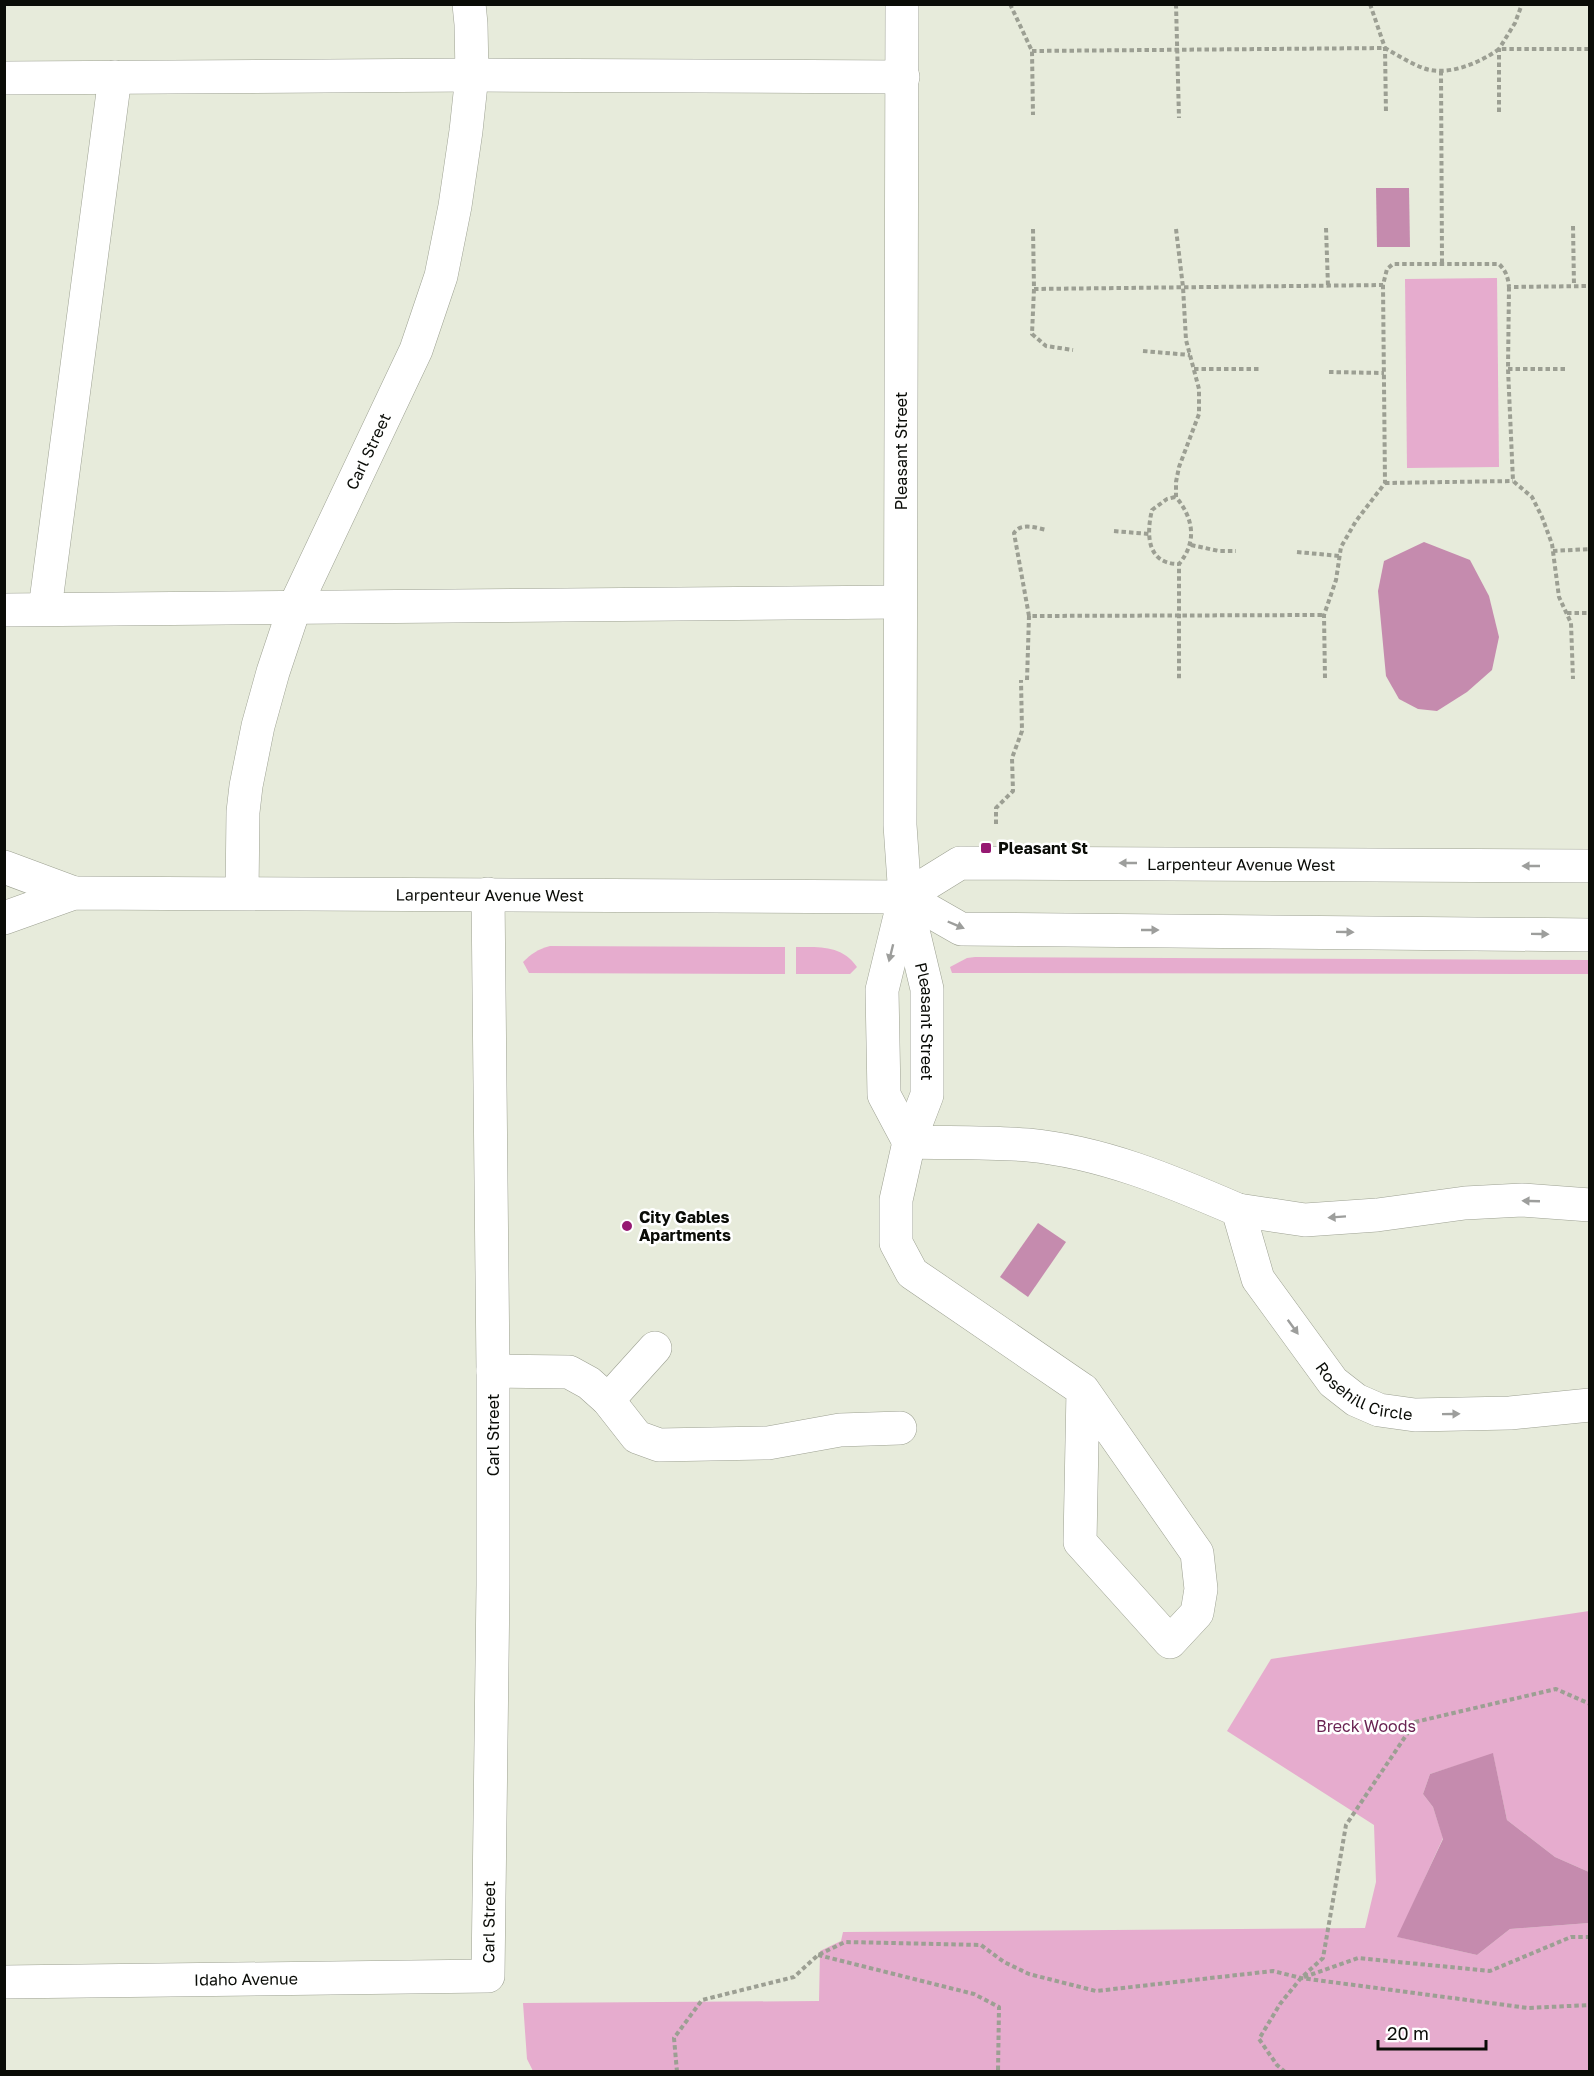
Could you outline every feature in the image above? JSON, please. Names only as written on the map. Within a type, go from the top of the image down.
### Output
[{"type":"street","name":"Carl Street","points":[[242,893],[243,812],[249,770],[273,672],[296,606],[416,350],[441,276],[455,206],[472,75],[469,4]]},
{"type":"street","name":"Pleasant Street","points":[[902,4],[900,825],[905,897],[927,989],[927,1095],[909,1142]]},
{"type":"street","points":[[4,78],[472,75],[903,77]]},
{"type":"street","points":[[45,609],[115,77]]},
{"type":"street","points":[[4,610],[900,602]]},
{"type":"street","name":"Larpenteur Avenue West","points":[[905,897],[960,863],[1590,866]]},
{"type":"street","name":"Larpenteur Avenue West","points":[[4,867],[74,893]]},
{"type":"street","name":"Larpenteur Avenue West","points":[[4,918],[74,893],[905,897],[961,928],[1590,935]]},
{"type":"street","name":"Carl Street","points":[[488,894],[493,1371],[488,1976]]},
{"type":"street","name":"Pleasant Street","points":[[905,897],[882,990],[884,1095],[909,1142]]},
{"type":"street","points":[[1083,1390],[1080,1542],[1170,1642],[1197,1613],[1201,1589],[1197,1553],[1083,1390],[912,1273],[896,1243],[896,1200],[909,1142],[1029,1145],[1079,1154],[1169,1180],[1238,1210],[1305,1220],[1377,1215],[1465,1203],[1522,1200],[1590,1204]]},
{"type":"street","name":"Rosehill Circle","points":[[1238,1210],[1258,1279],[1333,1382],[1356,1400],[1379,1410],[1415,1415],[1510,1413],[1590,1405]]},
{"type":"street","points":[[608,1400],[655,1348]]},
{"type":"street","points":[[493,1371],[569,1372],[589,1383],[608,1400],[637,1437],[659,1445],[768,1443],[840,1430],[900,1428]]},
{"type":"street","name":"Idaho Avenue","points":[[4,1982],[488,1976]]},
{"type":"path","points":[[1010,4],[1032,51],[1033,115]]},
{"type":"path","points":[[1176,4],[1179,118]]},
{"type":"path","points":[[1370,4],[1385,48],[1386,114]]},
{"type":"path","points":[[1032,51],[1385,48],[1425,69],[1441,70],[1469,65],[1499,50],[1515,23],[1522,4]]},
{"type":"path","points":[[1499,50],[1590,49]]},
{"type":"path","points":[[1499,50],[1499,112]]},
{"type":"path","points":[[1441,70],[1442,262]]},
{"type":"path","points":[[1573,226],[1574,286]]},
{"type":"path","points":[[1326,228],[1328,285]]},
{"type":"path","points":[[1033,229],[1032,334],[1046,346],[1073,350]]},
{"type":"path","points":[[1176,229],[1186,340],[1199,389],[1199,414],[1179,467],[1176,482],[1176,497],[1185,509],[1191,533],[1191,544],[1187,555],[1179,564],[1179,679]]},
{"type":"path","points":[[1325,678],[1324,615],[1336,580],[1341,547],[1356,521],[1385,483],[1383,285],[1387,269],[1393,264],[1442,262],[1498,264],[1508,276],[1508,369],[1513,481]]},
{"type":"path","points":[[1034,289],[1383,285]]},
{"type":"path","points":[[1509,287],[1590,286]]},
{"type":"path","points":[[1143,351],[1190,355]]},
{"type":"path","points":[[1194,369],[1259,369]]},
{"type":"path","points":[[1508,369],[1567,369]]},
{"type":"path","points":[[1329,372],[1384,373]]},
{"type":"path","points":[[1385,483],[1513,481],[1532,497],[1552,544],[1558,597],[1571,623],[1573,679]]},
{"type":"path","points":[[1176,497],[1167,499],[1152,510],[1149,534],[1153,552],[1159,560],[1168,564],[1179,564]]},
{"type":"path","points":[[1027,680],[1029,616],[1014,533],[1017,528],[1023,526],[1047,530]]},
{"type":"path","points":[[1114,531],[1149,534]]},
{"type":"path","points":[[1191,544],[1219,551],[1236,551]]},
{"type":"path","points":[[1552,551],[1590,549]]},
{"type":"path","points":[[1297,552],[1340,556]]},
{"type":"path","points":[[1567,613],[1590,613]]},
{"type":"path","points":[[1029,616],[1324,615]]},
{"type":"path","points":[[996,824],[996,808],[1013,791],[1012,758],[1022,731],[1021,680]]},
{"type":"path","points":[[1285,2072],[1259,2039],[1280,2004],[1301,1978],[1323,1958],[1346,1825],[1415,1722],[1556,1689],[1590,1704]]},
{"type":"path","points":[[1301,1978],[1358,1958],[1490,1971],[1571,1937],[1590,1937]]},
{"type":"path","points":[[677,2072],[674,2038],[702,2000],[794,1977],[818,1955],[845,1942],[981,1945],[1004,1962],[1029,1974],[1096,1991],[1273,1971],[1301,1978],[1528,2008],[1590,2005]]},
{"type":"path","points":[[818,1955],[974,1994],[999,2007],[998,2072]]},
{"type":"green space","points":[[1497,278],[1499,467],[1407,468],[1405,279]]},
{"type":"green space","points":[[550,946],[785,947],[785,974],[529,973],[523,962],[535,952]]},
{"type":"green space","points":[[796,947],[837,951],[845,955],[857,967],[850,974],[796,974]]},
{"type":"green space","points":[[967,958],[1589,960],[1590,974],[952,973],[950,967]]},
{"type":"green space","name":"Breck Woods","points":[[1589,1611],[1589,1872],[1555,1857],[1507,1820],[1493,1754],[1430,1774],[1423,1794],[1433,1807],[1443,1838],[1398,1937],[1477,1955],[1510,1929],[1589,1923],[1589,2071],[533,2071],[527,2059],[523,2003],[819,2001],[820,1951],[841,1941],[843,1932],[1365,1928],[1376,1882],[1374,1825],[1227,1731],[1271,1659]]},
{"type":"shaded area","points":[[1376,188],[1409,188],[1410,247],[1377,247]]},
{"type":"shaded area","points":[[1424,542],[1470,560],[1489,596],[1499,637],[1492,670],[1467,692],[1437,711],[1418,709],[1399,699],[1386,676],[1378,591],[1384,561]]},
{"type":"shaded area","points":[[1038,1223],[1066,1242],[1028,1297],[1000,1277]]},
{"type":"shaded area","points":[[1493,1753],[1507,1820],[1555,1857],[1589,1872],[1589,1923],[1510,1929],[1477,1955],[1397,1937],[1443,1839],[1433,1807],[1423,1794],[1430,1774]]},
{"type":"place","name":"Pleasant St","points":[[986,848]]},
{"type":"place","name":"City Gables Apartments","points":[[627,1226]]}]
